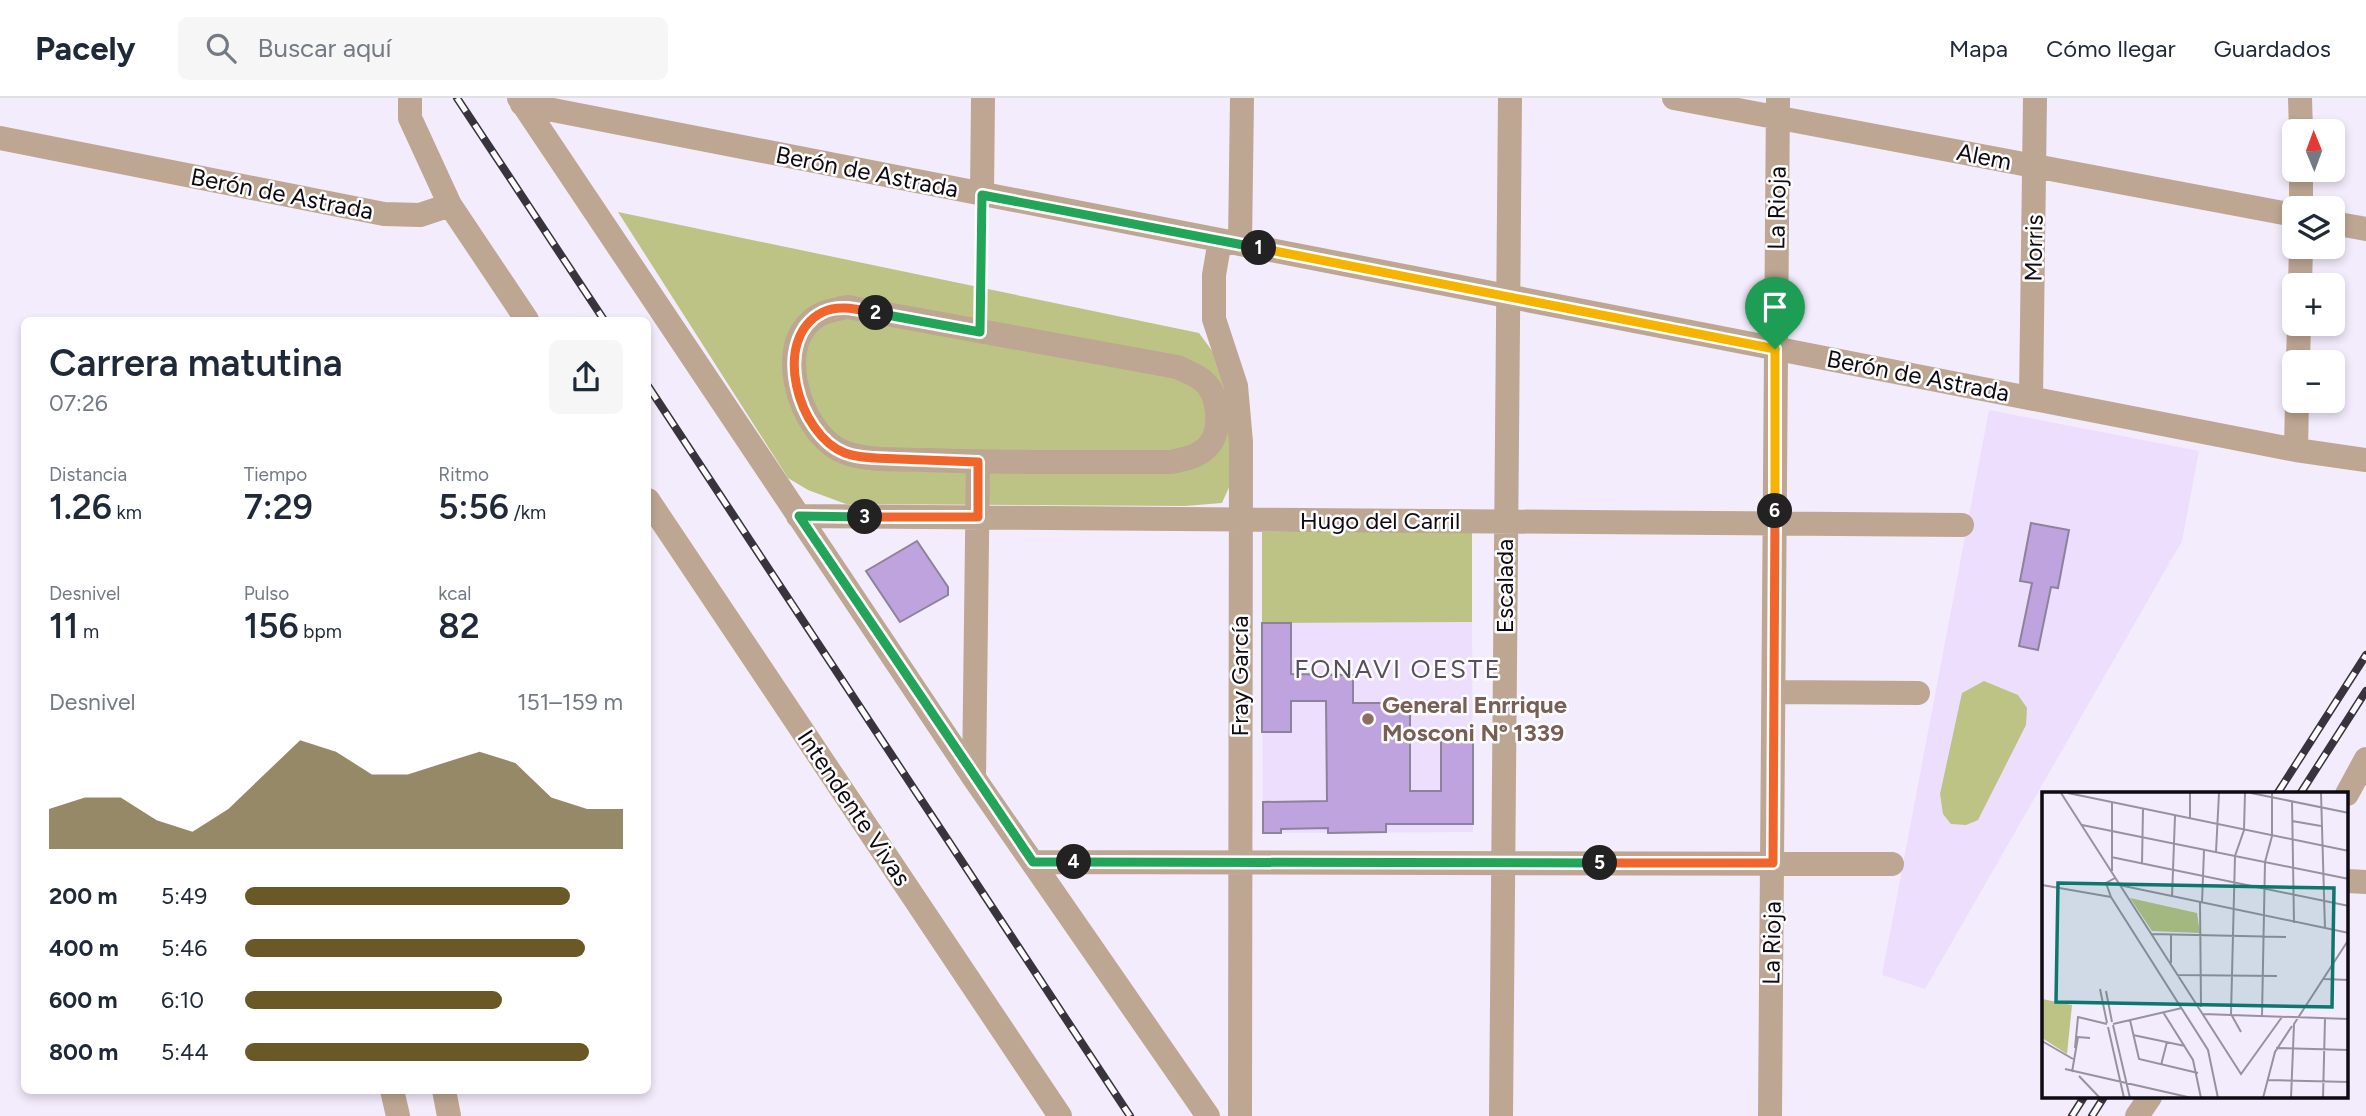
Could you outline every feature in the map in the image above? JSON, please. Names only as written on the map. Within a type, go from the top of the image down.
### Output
[{"type":"street","points":[[410,98],[410,118],[450,205],[525,317]]},
{"type":"street","points":[[982,195],[983,98]]},
{"type":"street","name":"Fray García","points":[[1240,1116],[1241,442],[1236,386],[1214,319],[1214,275],[1230,242],[1242,98]]},
{"type":"street","name":"Escalada","points":[[1501,1116],[1510,98]]},
{"type":"street","name":"Alem","points":[[1674,98],[1778,108],[2036,167],[2282,213]]},
{"type":"street","name":"Morris","points":[[2031,398],[2035,98]]},
{"type":"street","points":[[2300,98],[2301,119]]},
{"type":"street","points":[[521,101],[974,778],[1208,1116]]},
{"type":"street","name":"Berón de Astrada","points":[[521,101],[982,195],[2296,450],[2366,460]]},
{"type":"street","name":"La Rioja","points":[[1770,1116],[1778,108]]},
{"type":"street","name":"Berón de Astrada","points":[[0,138],[384,214],[421,215],[450,205]]},
{"type":"street","points":[[2345,225],[2366,229]]},
{"type":"street","points":[[848,307],[980,332],[1177,367],[1203,380],[1216,399],[1217,422],[1210,444],[1192,457],[1171,461],[978,462],[870,457],[844,453],[824,438],[805,412],[795,381],[795,350],[805,326],[824,312],[848,307]]},
{"type":"street","points":[[2296,450],[2297,413]]},
{"type":"street","points":[[974,778],[978,462]]},
{"type":"street","name":"Intendente Vivas","points":[[651,504],[1059,1116]]},
{"type":"street","name":"Hugo del Carril","points":[[799,516],[1962,525]]},
{"type":"street","points":[[1774,692],[1918,693]]},
{"type":"street","points":[[2348,792],[2366,759]]},
{"type":"street","points":[[1033,862],[1892,864]]},
{"type":"street","points":[[2348,881],[2366,881]]},
{"type":"street","points":[[393,1094],[398,1116]]},
{"type":"street","points":[[445,1094],[449,1116]]},
{"type":"street","points":[[2137,1116],[2149,1098]]},
{"type":"path","points":[[980,332],[982,195]]},
{"type":"shaded area","points":[[1989,410],[2199,451],[2182,541],[1925,989],[1882,975]]},
{"type":"shaded area","name":"General Enrrique Mosconi Nº 1339","points":[[1472,622],[1473,832],[1263,833],[1262,623]]},
{"type":"green space","points":[[618,212],[1199,333],[1221,363],[1230,398],[1230,485],[1222,503],[1185,506],[846,504],[808,490],[788,478]]},
{"type":"green space","points":[[1262,532],[1472,532],[1472,622],[1262,623]]},
{"type":"green space","points":[[1984,681],[2018,695],[2027,708],[2026,725],[1978,820],[1966,825],[1951,824],[1943,814],[1940,794],[1962,693]]},
{"type":"building","points":[[2031,523],[2069,530],[2058,588],[2051,587],[2038,650],[2019,646],[2032,583],[2020,581]]},
{"type":"building","points":[[917,541],[948,587],[948,595],[900,622],[866,571]]},
{"type":"building","points":[[1262,623],[1291,623],[1291,674],[1353,675],[1353,703],[1410,703],[1410,791],[1441,791],[1441,732],[1473,732],[1473,824],[1386,824],[1386,832],[1328,833],[1328,828],[1281,829],[1281,833],[1263,833],[1263,802],[1327,801],[1326,701],[1291,701],[1291,732],[1262,732]]},
{"type":"railway","points":[[457,98],[602,317]]},
{"type":"railway","points":[[651,391],[1130,1116]]},
{"type":"railway","points":[[2278,792],[2366,655]]},
{"type":"railway","points":[[2301,792],[2366,691]]},
{"type":"railway","points":[[2072,1116],[2083,1098]]},
{"type":"railway","points":[[2092,1116],[2103,1098]]},
{"type":"place","name":"General Enrrique Mosconi Nº 1339","points":[[1368,719]]},
{"type":"district","name":"FONAVI OESTE","points":[[1398,669]]},
{"type":"route","points":[[982,195],[1775,349],[1773,863],[1033,862],[799,516],[978,517],[978,462],[870,457],[844,453],[824,438],[805,412],[795,381],[795,350],[805,326],[824,312],[848,307],[980,332],[982,195]]}]
